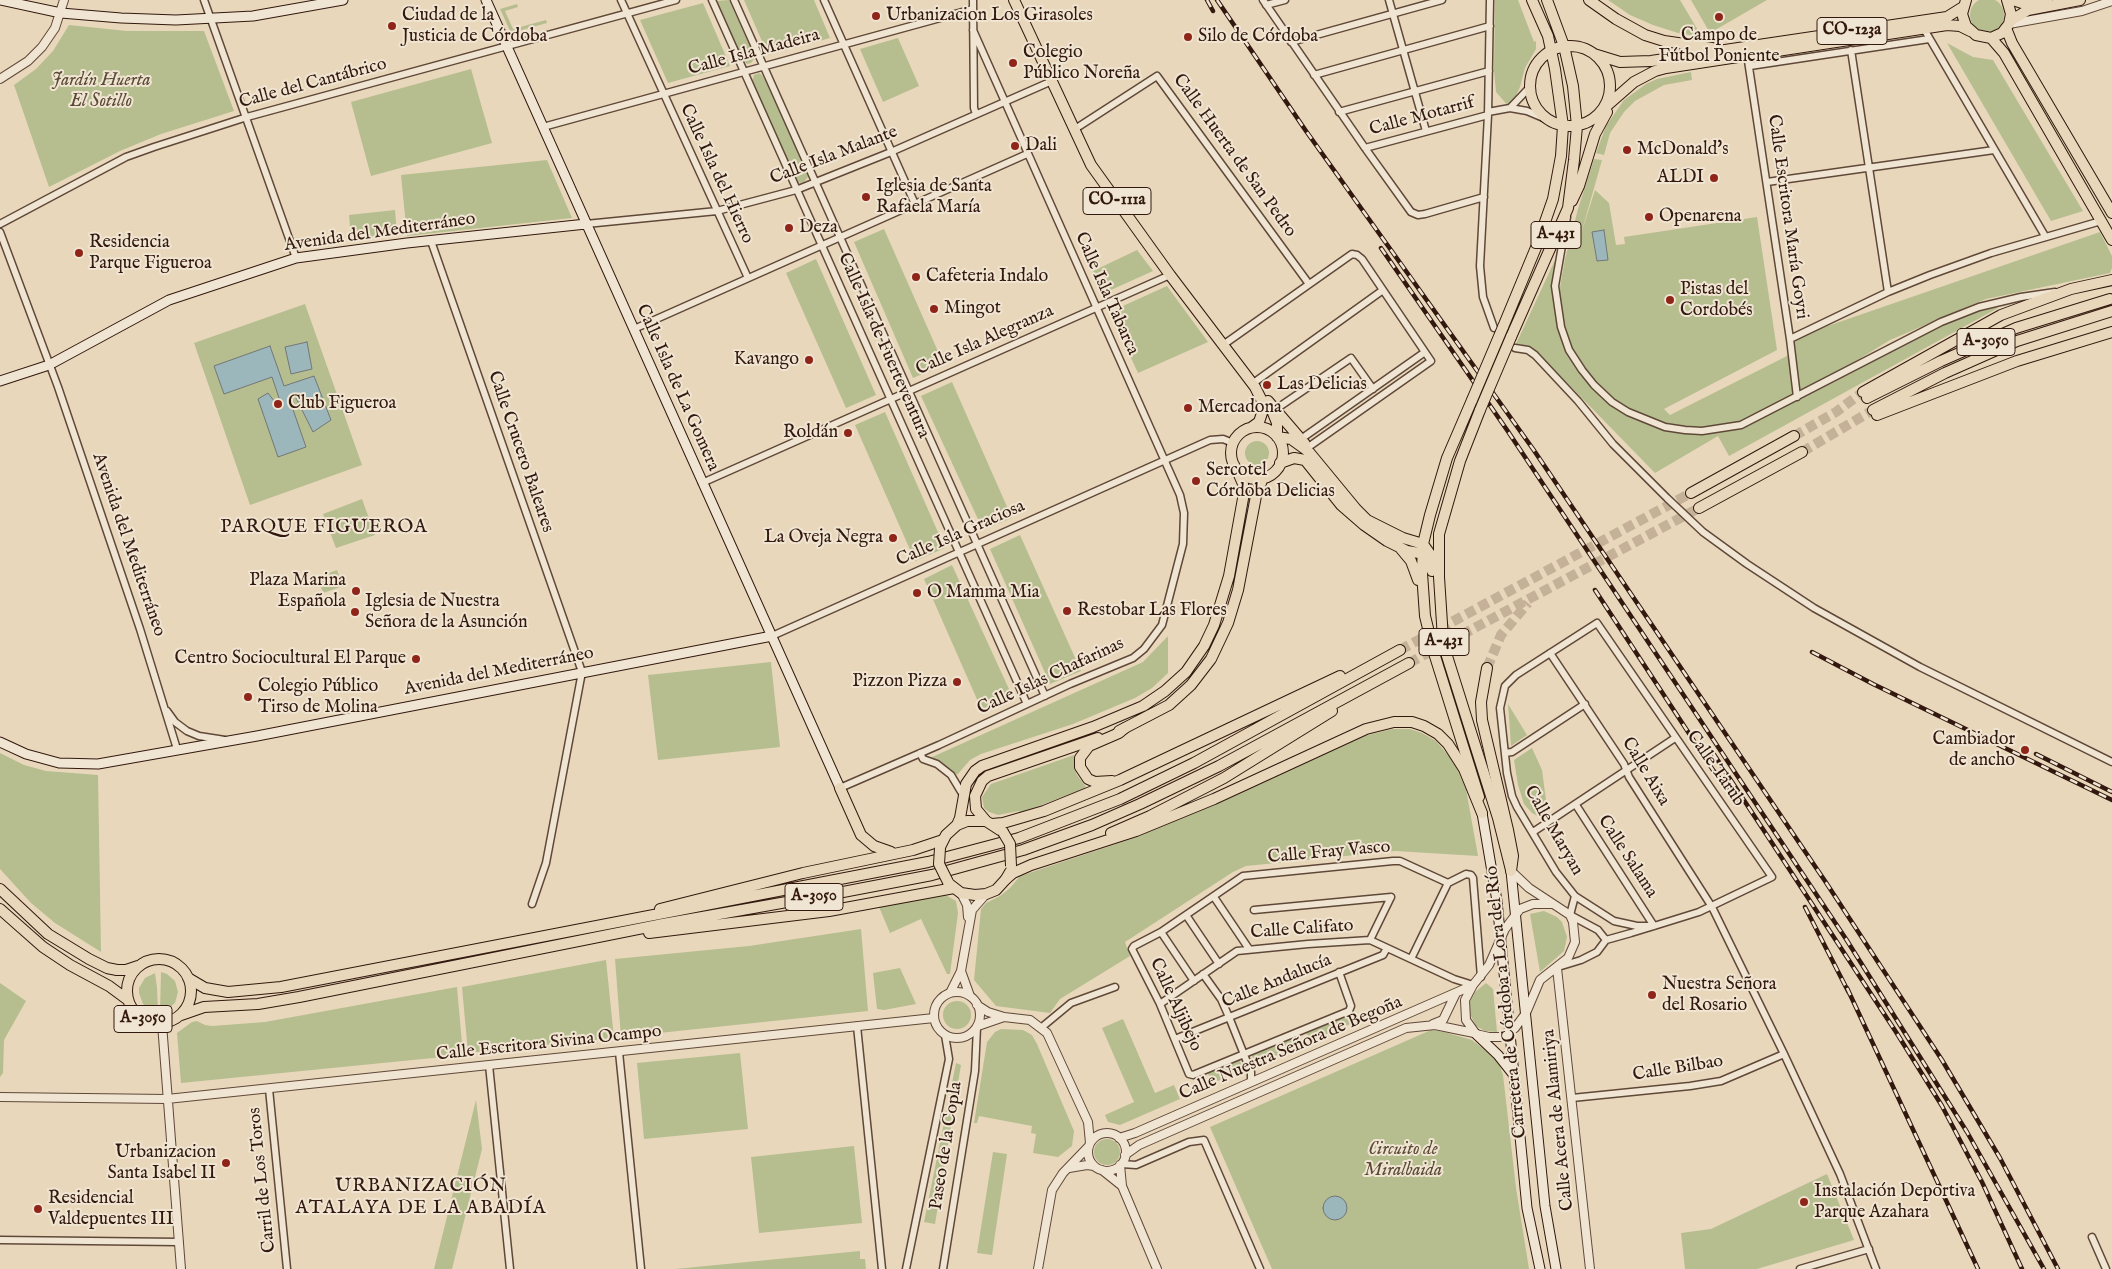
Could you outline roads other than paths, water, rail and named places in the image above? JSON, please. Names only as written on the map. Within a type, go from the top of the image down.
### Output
[{"type":"main road","points":[[0,0],[61,13],[121,18],[210,19],[275,13],[342,0]]},
{"type":"main road","name":"Calle Isla de La Gomera","points":[[486,0],[840,788]]},
{"type":"main road","name":"CO-111a","points":[[1014,0],[1091,165],[1170,275],[1252,384]]},
{"type":"main road","name":"A-431","points":[[1532,0],[1548,36],[1551,50]]},
{"type":"main road","name":"A-431","points":[[1547,0],[1564,46]]},
{"type":"main road","points":[[1589,0],[1626,26],[1655,38],[1722,50]]},
{"type":"main road","points":[[2007,0],[2011,7],[2009,24],[2012,43],[2112,213]]},
{"type":"main road","points":[[2013,0],[2027,3],[2047,0]]},
{"type":"main road","points":[[1965,2],[1963,20],[1970,31],[1976,35],[1991,38],[2002,33],[2023,12],[2080,0]]},
{"type":"main road","name":"CO-123a","points":[[1594,54],[1615,61],[1633,62],[1722,50],[1947,17],[1965,2]]},
{"type":"main road","name":"CO-123a","points":[[1602,110],[1619,94],[1642,77],[1660,69],[1749,61],[1926,34],[1951,25],[1960,26],[1970,31]]},
{"type":"main road","points":[[1991,38],[2004,53],[2112,240]]},
{"type":"main road","points":[[1564,46],[1580,47],[1594,54],[1604,66],[1609,78],[1610,92],[1602,110],[1595,118],[1577,126],[1563,126],[1546,119],[1531,100],[1529,88],[1533,69],[1544,55],[1551,50],[1564,46]]},
{"type":"main road","name":"Carretera de Córdoba a Lora del Río","points":[[1556,1269],[1545,1206],[1511,871],[1498,818],[1452,676],[1443,639],[1438,560],[1439,534],[1460,461],[1511,337],[1568,208],[1577,126],[1573,86],[1564,46]]},
{"type":"main road","name":"Carretera de Córdoba a Lora del Río","points":[[1540,1269],[1527,1208],[1492,870],[1475,779],[1442,680],[1425,616],[1422,581],[1424,549],[1447,458],[1472,400],[1499,328],[1537,245],[1553,199],[1561,156],[1563,126],[1559,88],[1551,50]]},
{"type":"main road","points":[[1568,208],[1579,186],[1599,124],[1619,94]]},
{"type":"main road","name":"Avenida del Mediterráneo","points":[[49,364],[170,300],[296,258],[586,224]]},
{"type":"main road","points":[[2071,289],[2112,280]]},
{"type":"main road","name":"A-3050","points":[[2071,289],[2001,315],[1865,395],[2016,328],[2110,299]]},
{"type":"main road","name":"A-3050","points":[[2112,311],[2017,341],[1944,373],[1874,412],[2017,361],[2112,332]]},
{"type":"main road","points":[[0,381],[49,364]]},
{"type":"main road","points":[[1252,384],[1276,409],[1362,515],[1401,542],[1415,568],[1425,616]]},
{"type":"main road","points":[[954,888],[939,864],[941,844],[957,825],[960,818],[966,784],[982,766],[1102,723],[1143,706],[1165,691],[1186,672],[1204,646],[1214,626],[1229,576],[1244,493],[1238,470],[1232,460],[1233,444],[1240,433],[1252,427],[1261,418],[1262,407],[1259,395],[1252,384]]},
{"type":"main road","points":[[1006,879],[1011,866],[1010,844],[1003,832],[989,823],[976,809],[974,796],[982,781],[988,776],[1125,728],[1169,705],[1191,685],[1211,659],[1228,624],[1238,590],[1252,512],[1259,485],[1263,478],[1276,470],[1280,464],[1282,449],[1277,437],[1275,417],[1268,401]]},
{"type":"main road","points":[[1252,427],[1266,428],[1277,437],[1291,439],[1306,446]]},
{"type":"main road","points":[[1691,493],[1794,436]]},
{"type":"main road","points":[[1699,508],[1802,452]]},
{"type":"main road","points":[[1280,464],[1289,459],[1300,458],[1305,460],[1333,495],[1356,519],[1387,541],[1401,542],[1424,549],[1432,560],[1436,614],[1443,639]]},
{"type":"main road","points":[[1401,542],[1415,534],[1422,526],[1438,471],[1447,458]]},
{"type":"main road","points":[[1238,470],[1246,476],[1263,478]]},
{"type":"main road","points":[[1424,549],[1436,543],[1439,534]]},
{"type":"main road","name":"Avenida del Mediterráneo","points":[[177,749],[772,636]]},
{"type":"main road","name":"A-3050","points":[[0,889],[48,934],[107,968],[117,970],[139,966],[157,959],[166,960],[175,964],[188,978],[212,990],[228,992],[257,990],[591,928],[928,862],[1020,838],[1120,799],[1194,763],[1400,650],[1373,660],[1120,780]]},
{"type":"main road","name":"A-3050","points":[[139,966],[127,985],[128,1000],[133,1010],[141,1018],[151,1023],[162,1024],[204,1007],[258,1004],[299,998],[593,940],[663,924],[932,874],[1023,850],[1092,825],[1140,804],[1219,766],[1409,663]]},
{"type":"main road","points":[[1487,668],[1481,694],[1482,720],[1513,856],[1511,871]]},
{"type":"main road","points":[[1071,851],[1150,816],[1224,778],[1340,706],[1370,684]]},
{"type":"main road","points":[[593,940],[829,910],[954,888],[975,895],[986,894],[996,890],[1006,879],[1020,869],[1136,831],[1214,799],[1366,729],[1394,722],[1412,722],[1424,726],[1438,734],[1448,744],[1456,755],[1482,813]]},
{"type":"main road","points":[[1120,780],[1095,782],[1088,779],[1082,771],[1080,762],[1082,754],[1089,746],[1119,733],[1125,728]]},
{"type":"main road","points":[[0,742],[26,754],[59,763],[98,764],[177,749]]},
{"type":"main road","points":[[957,825],[973,820],[1003,823],[1044,811],[1120,780]]},
{"type":"main road","points":[[840,788],[861,835],[878,848],[898,852]]},
{"type":"main road","points":[[591,928],[680,903],[898,852],[941,844]]},
{"type":"main road","name":"A-3050","points":[[0,909],[15,924],[54,954],[109,986],[128,1000]]},
{"type":"main road","name":"A-3050","points":[[181,1015],[191,997],[188,978]]},
{"type":"main road","points":[[1476,1034],[1498,1055],[1513,1074]]},
{"type":"street","points":[[0,79],[28,61],[42,47],[55,28],[64,0]]},
{"type":"street","points":[[204,0],[296,258]]},
{"type":"street","name":"Calle Isla del Hierro","points":[[621,0],[748,278]]},
{"type":"street","name":"Calle del Cantábrico","points":[[0,224],[126,156],[246,117],[676,0]]},
{"type":"street","name":"Calle Isla de Fuerteventura","points":[[712,0],[820,246],[1027,704]]},
{"type":"street","name":"Calle Isla de Fuerteventura","points":[[734,0],[1045,696]]},
{"type":"street","points":[[824,0],[915,204]]},
{"type":"street","points":[[973,0],[974,108],[976,114]]},
{"type":"street","points":[[1285,0],[1264,3],[1365,148],[1414,214],[1425,214],[1484,197]]},
{"type":"street","points":[[1389,0],[1426,131]]},
{"type":"street","points":[[1292,42],[1442,0]]},
{"type":"street","points":[[1490,0],[1488,113],[1484,197],[1480,233],[1480,266],[1486,309],[1499,328]]},
{"type":"street","points":[[2009,24],[2082,11],[2112,1]]},
{"type":"street","name":"Calle Isla Madeira","points":[[543,127],[973,9]]},
{"type":"street","points":[[1314,75],[1490,26]]},
{"type":"street","name":"Calle Isla Tabarca","points":[[973,30],[1164,461]]},
{"type":"street","points":[[1739,47],[1749,61],[1851,50],[1926,34],[2044,236]]},
{"type":"street","points":[[1851,50],[1888,292]]},
{"type":"street","name":"Calle Escritora María Goyri","points":[[1749,61],[1797,397]]},
{"type":"street","points":[[1340,112],[1489,71]]},
{"type":"street","name":"Calle Huerta de San Pedro","points":[[1075,129],[1157,76],[1309,284]]},
{"type":"street","name":"Calle Isla Malante","points":[[586,224],[717,211],[796,190],[891,152],[1052,81]]},
{"type":"street","points":[[1510,108],[1529,88]]},
{"type":"street","points":[[1510,108],[1527,111],[1546,119]]},
{"type":"street","name":"Calle Motarrif","points":[[1365,148],[1510,108]]},
{"type":"street","points":[[1767,182],[1994,150]]},
{"type":"street","points":[[634,329],[1027,154]]},
{"type":"street","points":[[1568,208],[1555,286],[1560,327],[1569,350],[1582,370],[1612,402],[1628,412],[1672,428],[1702,431],[1741,425],[1941,322],[1971,310],[2021,297],[2071,289]]},
{"type":"street","points":[[1790,339],[1888,292],[1991,253],[2044,236],[2101,221]]},
{"type":"street","name":"Avenida del Mediterráneo","points":[[0,232],[49,364],[140,629],[177,749]]},
{"type":"street","name":"Calle Crucero Baleares","points":[[431,241],[582,672]]},
{"type":"street","points":[[0,243],[8,251]]},
{"type":"street","points":[[1223,345],[1352,254],[1362,259],[1431,361],[1306,446]]},
{"type":"street","name":"Calle Isla Alegranza","points":[[702,483],[1170,275]]},
{"type":"street","points":[[1252,384],[1383,290]]},
{"type":"street","points":[[1515,348],[1528,350],[1535,355],[1578,401],[1613,444],[1667,498],[1704,532],[1755,570],[1814,608],[1920,667],[2112,762]]},
{"type":"street","points":[[1306,446],[1373,389],[1425,352]]},
{"type":"street","points":[[1276,409],[1351,358],[1373,389]]},
{"type":"street","name":"Calle Isla Graciosa","points":[[772,636],[976,543],[1210,440],[1223,439],[1233,444]]},
{"type":"street","name":"Calle Islas Chafarinas","points":[[840,788],[1133,658],[1144,649],[1162,625],[1185,528],[1180,495],[1164,461]]},
{"type":"street","name":"Calle Maryan","points":[[1597,623],[1516,675],[1505,686],[1500,701],[1500,708],[1512,796],[1556,872],[1575,896],[1614,921],[1637,926],[1654,926]]},
{"type":"street","name":"Calle Tarub","points":[[1597,623],[1772,878],[1712,907],[1606,940]]},
{"type":"street","name":"Calle Aixa","points":[[1550,653],[1585,704],[1712,907],[1840,1174],[1876,1269]]},
{"type":"street","points":[[532,904],[546,863],[582,672]]},
{"type":"street","points":[[1505,753],[1512,752],[1585,704]]},
{"type":"street","name":"Avenida del Mediterráneo","points":[[164,708],[175,722],[187,731],[212,738],[232,740]]},
{"type":"street","points":[[1533,832],[1675,738]]},
{"type":"street","points":[[920,753],[923,759],[937,764],[951,775],[963,795]]},
{"type":"street","name":"Calle Salama","points":[[1576,805],[1654,926]]},
{"type":"street","name":"Calle Fray Vasco","points":[[1132,949],[1134,946],[1161,932],[1243,876],[1393,861],[1400,862],[1448,884]]},
{"type":"street","points":[[1511,871],[1529,888],[1552,904],[1598,930],[1606,940],[1597,952],[1557,968]]},
{"type":"street","points":[[1411,959],[1448,884],[1466,874],[1471,875],[1473,878],[1481,977]]},
{"type":"street","points":[[954,888],[967,905],[968,924]]},
{"type":"street","points":[[977,1005],[980,1015],[973,1032],[963,1038],[956,1039],[939,1031],[934,1018],[936,1005],[939,1000],[950,993],[961,971],[972,910],[986,894]]},
{"type":"street","points":[[1509,1033],[1521,1022],[1540,980],[1568,958],[1575,942],[1573,922],[1570,915],[1575,896]]},
{"type":"street","points":[[1214,897],[1249,949]]},
{"type":"street","points":[[1254,910],[1392,897],[1370,940]]},
{"type":"street","points":[[1476,1034],[1470,1027],[1464,1013],[1465,1000],[1473,985],[1489,965],[1500,939],[1520,909],[1533,904],[1552,904]]},
{"type":"street","points":[[1186,915],[1219,964]]},
{"type":"street","points":[[1161,932],[1194,980]]},
{"type":"street","name":"Calle Califato","points":[[1160,1004],[1237,951],[1370,940],[1454,979],[1473,985]]},
{"type":"street","name":"Calle Andalucía","points":[[1175,1039],[1383,955],[1387,948]]},
{"type":"street","name":"Calle Aljibejo","points":[[1132,949],[1160,1004],[1189,1074]]},
{"type":"street","name":"Calle Acera de Alamiriya","points":[[1557,968],[1590,1269]]},
{"type":"street","points":[[961,971],[970,996],[977,1005],[988,1012],[1004,1017],[1030,1020],[1042,1027],[1053,1042],[1088,1122],[1089,1157],[1094,1166]]},
{"type":"street","name":"Calle Nuestra Señora de Begoña","points":[[1189,1074],[1193,1075],[1349,1012],[1351,1006],[1339,972]]},
{"type":"street","points":[[1203,974],[1221,999],[1251,1072],[1251,1082]]},
{"type":"street","points":[[1429,1024],[1440,1022],[1445,1016],[1456,993],[1454,979]]},
{"type":"street","name":"Calle Nuestra Señora de Begoña","points":[[1119,1138],[1135,1133],[1473,985]]},
{"type":"street","points":[[1042,1027],[1071,1003],[1115,987]]},
{"type":"street","points":[[950,993],[964,993],[970,996]]},
{"type":"street","points":[[1433,1004],[1443,1008],[1445,1016]]},
{"type":"street","points":[[977,1026],[1004,1017]]},
{"type":"street","name":"Calle Escritora Sivina Ocampo","points":[[0,1097],[168,1099],[934,1018]]},
{"type":"street","points":[[162,1024],[181,1269]]},
{"type":"street","name":"Calle Nuestra Señora de Begoña","points":[[1126,1155],[1139,1145],[1406,1028],[1429,1024],[1447,1026],[1494,1037],[1509,1033]]},
{"type":"street","points":[[857,1026],[882,1269]]},
{"type":"street","name":"Paseo de la Copla","points":[[943,1269],[975,1071],[977,1026]]},
{"type":"street","points":[[906,1269],[949,1059],[945,1035]]},
{"type":"street","points":[[619,1052],[641,1269]]},
{"type":"street","name":"Calle Bilbao","points":[[1572,1098],[1721,1081],[1784,1054]]},
{"type":"street","points":[[489,1065],[510,1269]]},
{"type":"street","name":"Carril de Los Toros","points":[[269,1089],[287,1269]]},
{"type":"street","points":[[1088,1122],[1102,1134]]},
{"type":"street","points":[[1038,1269],[1050,1197],[1056,1182],[1090,1145],[1102,1134],[1108,1133],[1119,1138],[1123,1143],[1126,1155],[1121,1165],[1122,1186],[1157,1269]]},
{"type":"street","points":[[1102,1170],[1115,1169],[1121,1165],[1136,1165],[1190,1142],[1204,1140],[1260,1269]]},
{"type":"street","points":[[1068,1168],[1094,1166],[1122,1186]]},
{"type":"street","points":[[2092,1237],[2106,1269]]},
{"type":"street","points":[[0,1240],[179,1242]]},
{"type":"street","points":[[1800,1269],[1869,1249]]},
{"type":"water","points":[[1604,230],[1608,260],[1597,261],[1592,232]]},
{"type":"water","points":[[307,342],[312,369],[291,374],[285,347]]},
{"type":"water","points":[[270,346],[284,386],[314,376],[331,420],[313,432],[294,394],[289,398],[306,447],[278,457],[258,399],[268,393],[278,406],[281,404],[272,377],[224,394],[214,366]]},
{"type":"water","points":[[1335,1196],[1340,1197],[1346,1203],[1346,1213],[1340,1219],[1335,1220],[1330,1219],[1324,1213],[1323,1208],[1324,1203],[1330,1197]]},
{"type":"tunnel","points":[[1794,436],[1836,412],[1863,392]]},
{"type":"tunnel","points":[[1802,452],[1873,410]]},
{"type":"tunnel","points":[[1400,650],[1691,493]]},
{"type":"tunnel","points":[[1409,663],[1699,508]]},
{"type":"tunnel","points":[[1487,668],[1501,635],[1528,603]]},
{"type":"railway","points":[[1207,0],[1213,11]]},
{"type":"railway","points":[[1217,0],[1306,131],[1533,449],[1825,881],[1942,1060],[2000,1158],[2058,1269]]},
{"type":"railway","points":[[1381,248],[1507,430],[1846,939],[1967,1132],[2044,1269]]},
{"type":"railway","points":[[1595,590],[1713,770],[1737,801]]},
{"type":"railway","points":[[1812,652],[1873,684],[2112,800]]},
{"type":"railway","points":[[1713,753],[1896,1032],[1942,1106],[1982,1182],[2022,1269]]},
{"type":"railway","points":[[2036,754],[2112,792]]},
{"type":"railway","points":[[1805,907],[1849,993]]},
{"type":"railway","points":[[1847,988],[1978,1269]]},
{"type":"place","name":"Urbanizacion Los Girasoles","points":[[876,16]]},
{"type":"place","name":"Campo de Fútbol Poniente","points":[[1719,17]]},
{"type":"place","name":"Ciudad de la Justicia de Córdoba","points":[[392,26]]},
{"type":"place","name":"Silo de Córdoba","points":[[1188,37]]},
{"type":"place","name":"Colegio Público Noreña","points":[[1013,63]]},
{"type":"place","name":"Dali","points":[[1015,146]]},
{"type":"place","name":"McDonald's","points":[[1627,150]]},
{"type":"place","name":"ALDI","points":[[1714,178]]},
{"type":"place","name":"Iglesia de Santa Rafaela María","points":[[866,197]]},
{"type":"place","name":"Openarena","points":[[1649,217]]},
{"type":"place","name":"Deza","points":[[789,228]]},
{"type":"place","name":"Residencia Parque Figueroa","points":[[79,253]]},
{"type":"place","name":"Cafeteria Indalo","points":[[916,277]]},
{"type":"place","name":"Pistas del Cordobés","points":[[1670,300]]},
{"type":"place","name":"Mingot","points":[[934,309]]},
{"type":"place","name":"Kavango","points":[[809,360]]},
{"type":"place","name":"Las Delicias","points":[[1267,385]]},
{"type":"place","name":"Club Figueroa","points":[[278,404]]},
{"type":"place","name":"Mercadona","points":[[1188,408]]},
{"type":"place","name":"Roldán","points":[[848,433]]},
{"type":"place","name":"Sercotel Córdoba Delicias","points":[[1196,481]]},
{"type":"place","name":"La Oveja Negra","points":[[893,538]]},
{"type":"place","name":"Plaza Marina Española","points":[[356,591]]},
{"type":"place","name":"O Mamma Mia","points":[[917,593]]},
{"type":"place","name":"Restobar Las Flores","points":[[1067,611]]},
{"type":"place","name":"Iglesia de Nuestra Señora de la Asunción","points":[[355,612]]},
{"type":"place","name":"Centro Sociocultural El Parque","points":[[416,659]]},
{"type":"place","name":"Pizzon Pizza","points":[[957,682]]},
{"type":"place","name":"Colegio Público Tirso de Molina","points":[[248,697]]},
{"type":"place","name":"Cambiador de ancho","points":[[2025,750]]},
{"type":"place","name":"Nuestra Señora del Rosario","points":[[1652,995]]},
{"type":"place","name":"Urbanizacion Santa Isabel II","points":[[226,1163]]},
{"type":"place","name":"Instalación Deportiva Parque Azahara","points":[[1804,1202]]},
{"type":"place","name":"Residencial Valdepuentes III","points":[[38,1209]]},
{"type":"district","name":"PARQUE FIGUEROA","points":[[324,528]]},
{"type":"district","name":"URBANIZACIÓN ATALAYA DE LA ABADÍA","points":[[421,1198]]},
{"type":"park label","name":"Jardín Huerta El Sotillo","points":[[101,91]]},
{"type":"park label","name":"Circuito de Miralbaida","points":[[1403,1160]]}]
